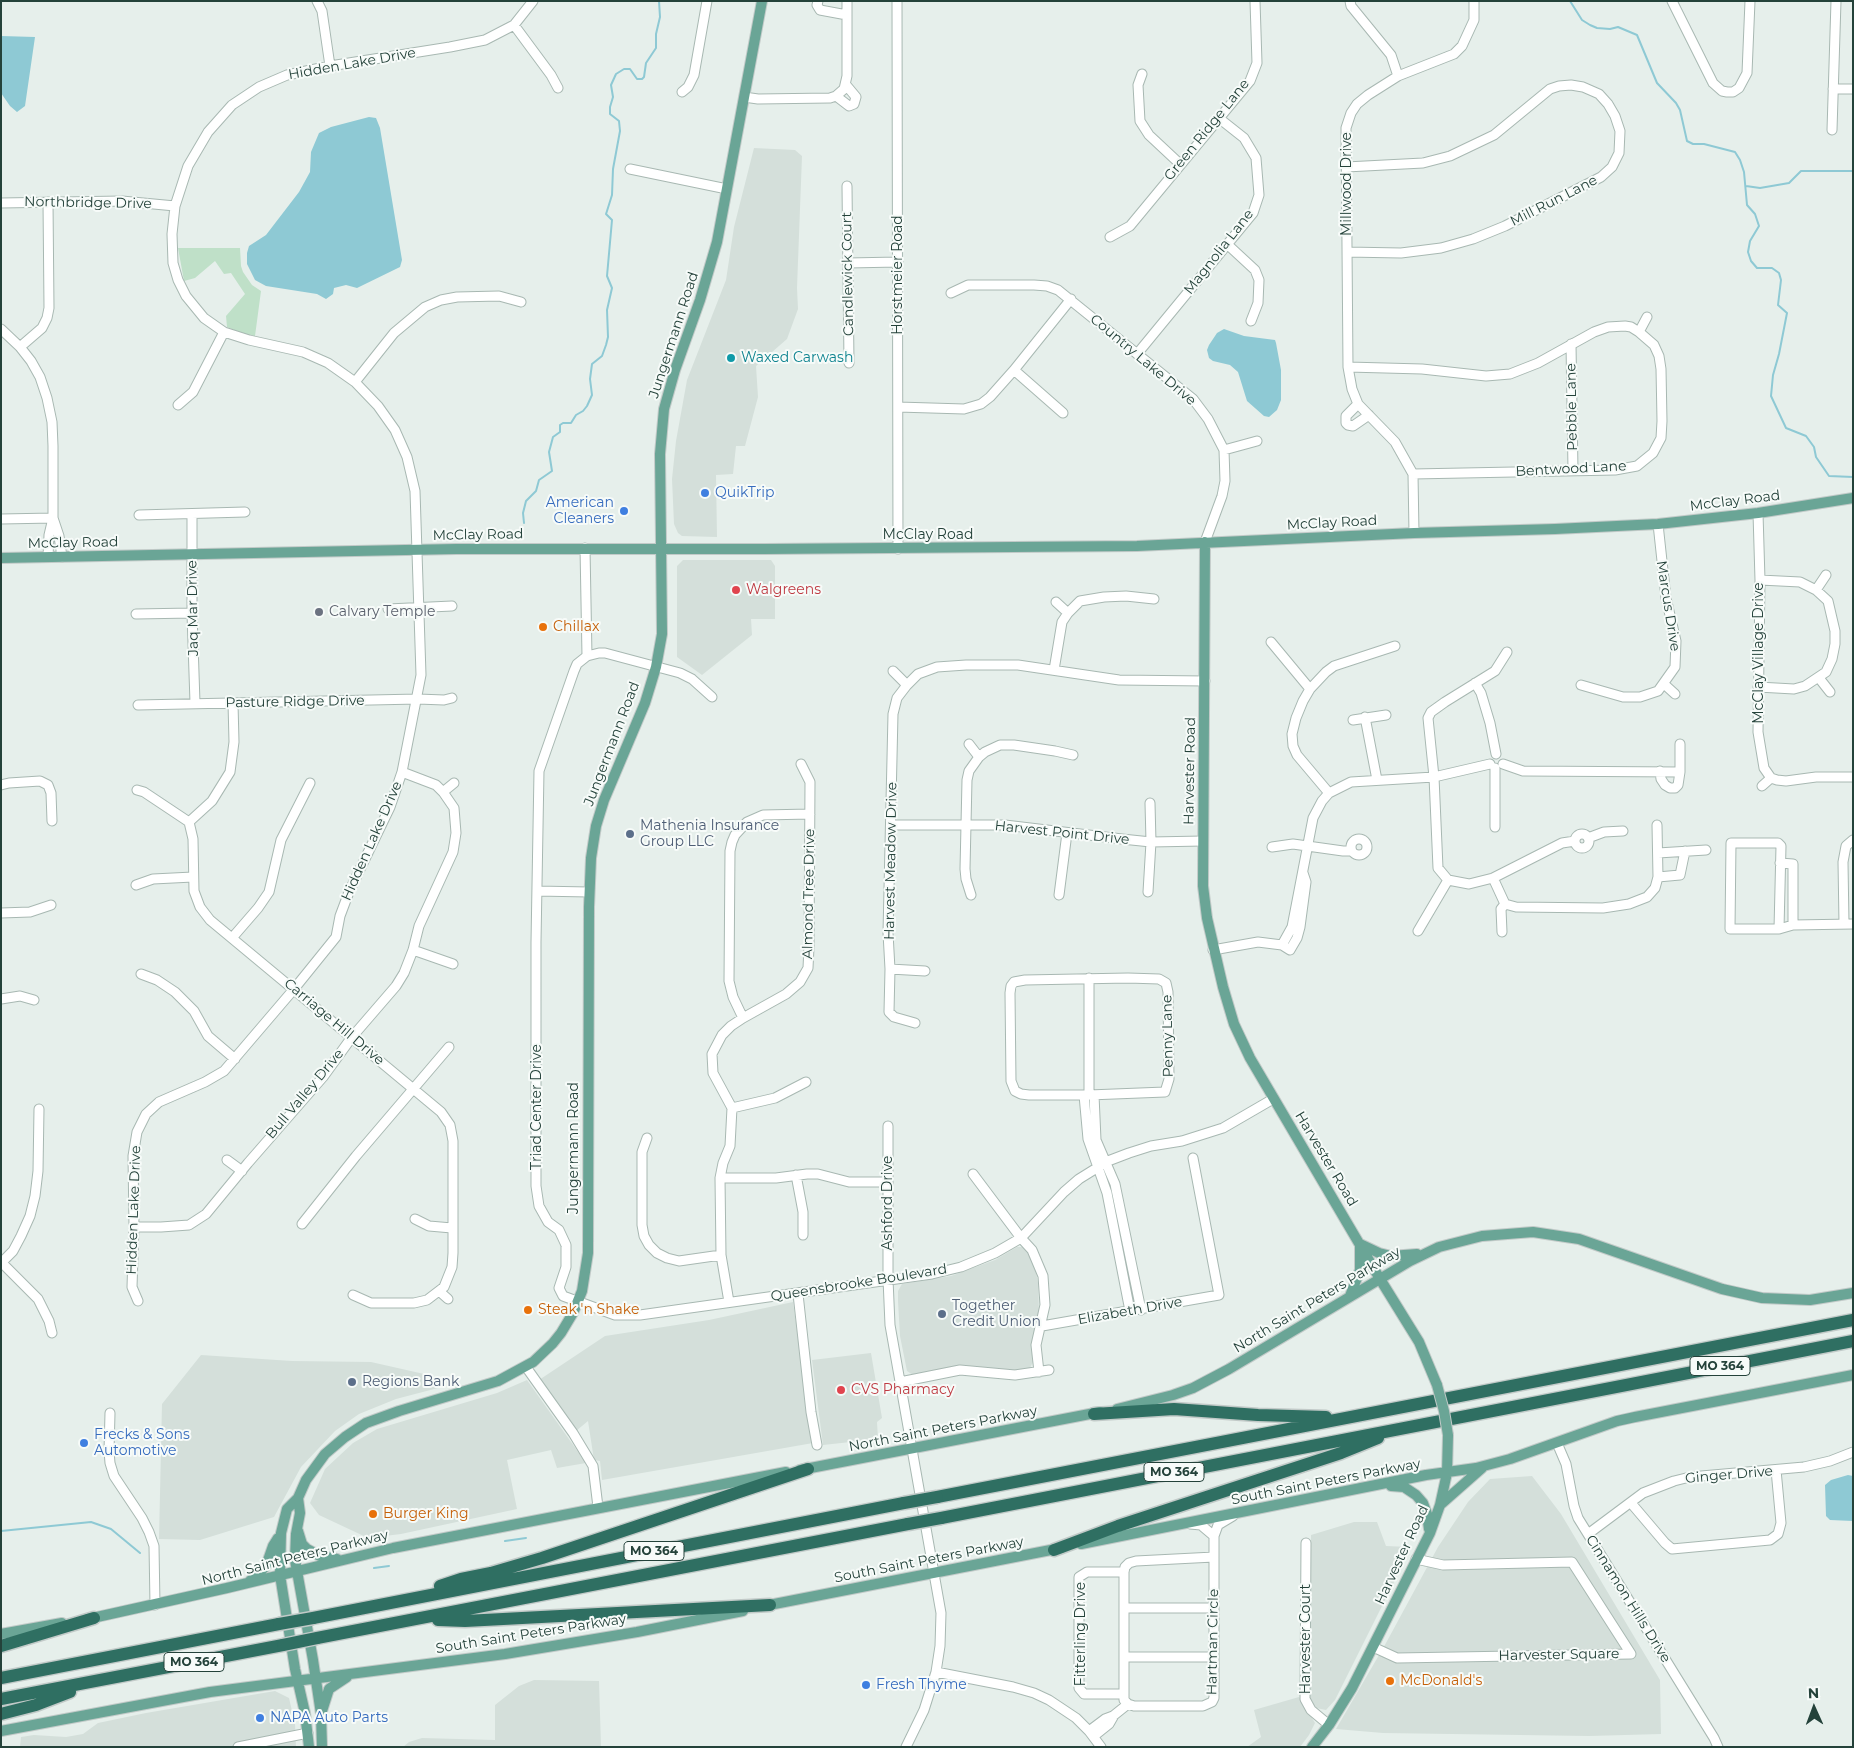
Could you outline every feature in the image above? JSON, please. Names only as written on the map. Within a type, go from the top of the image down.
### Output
[{"type":"highway","name":"MO 364","points":[[1,1678],[1853,1320]]},
{"type":"highway","name":"MO 364","points":[[1,1699],[1853,1341]]},
{"type":"highway","points":[[1094,1414],[1174,1409],[1258,1415],[1353,1417]]},
{"type":"highway","points":[[1054,1550],[1118,1526],[1341,1453],[1407,1427]]},
{"type":"highway","points":[[403,1600],[461,1579],[498,1571],[542,1558],[808,1469]]},
{"type":"highway","points":[[416,1619],[465,1621],[770,1605]]},
{"type":"highway","points":[[1,1646],[94,1618]]},
{"type":"highway","points":[[1,1714],[36,1705],[106,1679]]},
{"type":"main road","name":"Jungermann Road","points":[[309,1747],[308,1732],[280,1575],[281,1533],[287,1509],[298,1498],[306,1480],[325,1454],[344,1437],[366,1423],[399,1411],[487,1385],[526,1367],[553,1343],[567,1323],[578,1302],[584,1282],[588,1253],[589,892],[591,858],[600,811],[644,703],[656,667],[662,634],[660,453],[664,409],[675,370],[711,264],[762,1]]},
{"type":"main road","name":"McClay Road","points":[[1,558],[585,548],[898,549],[1137,546],[1414,533],[1555,530],[1658,524],[1758,513],[1853,498]]},
{"type":"main road","name":"Harvester Road","points":[[1205,542],[1203,886],[1213,950],[1234,1024],[1250,1058],[1419,1342],[1437,1385],[1448,1435],[1447,1473],[1440,1505],[1430,1533],[1352,1688],[1329,1725],[1312,1747]]},
{"type":"main road","name":"North Saint Peters Parkway","points":[[1,1634],[155,1605],[426,1541],[1094,1414],[1173,1395],[1193,1388],[1229,1369],[1423,1254],[1462,1240],[1482,1236],[1534,1232],[1579,1239],[1739,1294],[1762,1298],[1798,1300],[1853,1293]]},
{"type":"main road","points":[[1350,1296],[1360,1270],[1360,1244],[1391,1256],[1423,1254]]},
{"type":"main road","name":"South Saint Peters Parkway","points":[[1,1732],[202,1693],[500,1655],[568,1644],[935,1574],[1484,1466],[1635,1417],[1853,1375]]},
{"type":"main road","points":[[1440,1505],[1484,1466]]},
{"type":"main road","points":[[1381,1485],[1404,1487],[1416,1495],[1425,1508],[1430,1533]]},
{"type":"main road","name":"Jungermann Road","points":[[298,1498],[300,1513],[295,1547],[297,1571],[316,1678],[321,1714],[322,1747]]},
{"type":"main road","points":[[297,1526],[299,1537],[307,1549],[320,1556],[343,1560]]},
{"type":"main road","points":[[247,1583],[266,1566],[273,1546],[281,1533]]},
{"type":"main road","points":[[321,1714],[329,1689],[352,1674]]},
{"type":"street","points":[[317,1],[322,11],[330,66]]},
{"type":"street","name":"Hidden Lake Drive","points":[[138,1301],[132,1287],[134,1156],[137,1132],[146,1114],[159,1102],[205,1082],[224,1071],[336,937],[340,916],[349,892],[390,807],[402,772],[418,699],[421,675],[415,491],[407,457],[395,430],[378,406],[355,382],[328,362],[303,352],[249,340],[224,332],[204,318],[186,296],[178,280],[173,258],[172,234],[175,206],[188,166],[208,132],[232,105],[259,87],[287,75],[330,66],[485,40],[514,25],[533,1]]},
{"type":"street","points":[[682,92],[688,87],[694,75],[707,1]]},
{"type":"street","points":[[818,1],[817,5],[820,10],[847,15]]},
{"type":"street","points":[[744,97],[758,99],[836,96],[846,85],[848,76],[847,1]]},
{"type":"street","name":"Horstmeier Road","points":[[897,1],[898,549]]},
{"type":"street","name":"Green Ridge Lane","points":[[1110,236],[1130,226],[1250,81],[1256,63],[1256,1]]},
{"type":"street","points":[[1350,1],[1351,6],[1392,55],[1398,76]]},
{"type":"street","name":"Millwood Drive","points":[[1414,533],[1412,474],[1395,442],[1358,404],[1352,389],[1348,367],[1346,128],[1351,113],[1357,104],[1368,95],[1398,76],[1454,54],[1462,46],[1474,20],[1474,1]]},
{"type":"street","points":[[1672,1],[1713,83],[1722,91],[1727,92],[1733,92],[1739,88],[1746,73],[1750,1]]},
{"type":"street","points":[[1832,130],[1836,1]]},
{"type":"street","points":[[514,25],[551,75],[558,88]]},
{"type":"street","points":[[1142,74],[1138,85],[1140,121],[1149,135],[1180,164]]},
{"type":"street","points":[[836,96],[849,106],[854,104],[856,97],[846,85]]},
{"type":"street","name":"Mill Run Lane","points":[[1346,167],[1422,163],[1450,156],[1494,135],[1550,89],[1560,86],[1583,87],[1598,94],[1608,104],[1615,116],[1620,131],[1620,153],[1612,166],[1601,177],[1505,226],[1473,239],[1441,248],[1401,253],[1347,252]]},
{"type":"street","points":[[1833,89],[1853,89]]},
{"type":"street","name":"Magnolia Lane","points":[[1137,354],[1253,213],[1259,195],[1256,158],[1244,138],[1220,119]]},
{"type":"street","points":[[630,169],[727,189]]},
{"type":"street","name":"Candlewick Court","points":[[847,186],[849,363]]},
{"type":"street","name":"Northbridge Drive","points":[[1,203],[122,201],[175,206]]},
{"type":"street","points":[[20,346],[42,328],[49,308],[48,202]]},
{"type":"street","points":[[1228,245],[1255,270],[1259,280],[1258,303],[1251,321]]},
{"type":"street","points":[[848,262],[898,262]]},
{"type":"street","name":"Country Lake Drive","points":[[951,293],[968,286],[1034,285],[1058,290],[1193,399],[1208,419],[1224,450],[1224,488],[1205,542]]},
{"type":"street","points":[[355,382],[394,334],[425,307],[441,300],[457,297],[499,296],[521,302]]},
{"type":"street","points":[[898,407],[970,408],[981,404],[990,397],[1014,370],[1071,299]]},
{"type":"street","points":[[1348,367],[1422,369],[1486,376],[1510,374],[1538,363],[1571,344],[1608,327],[1625,326],[1639,332],[1647,317]]},
{"type":"street","points":[[1,329],[20,346],[40,377],[52,422],[54,446],[53,518],[49,535],[48,557]]},
{"type":"street","points":[[178,405],[193,392],[224,332]]},
{"type":"street","name":"Bentwood Lane","points":[[1412,474],[1615,470],[1637,466],[1653,453],[1661,438],[1662,421],[1659,356],[1654,345],[1639,332]]},
{"type":"street","name":"Pebble Lane","points":[[1571,344],[1573,471]]},
{"type":"street","points":[[1014,370],[1063,413]]},
{"type":"street","points":[[1358,404],[1346,416],[1348,425],[1353,426],[1369,414]]},
{"type":"street","points":[[1224,450],[1257,441]]},
{"type":"street","points":[[139,514],[245,512]]},
{"type":"street","name":"McClay Village Drive","points":[[1758,513],[1760,580],[1759,742],[1764,768],[1771,778]]},
{"type":"street","name":"Jaq Mar Drive","points":[[192,514],[192,613],[195,703]]},
{"type":"street","points":[[1,519],[53,518]]},
{"type":"street","points":[[53,518],[59,536],[62,557]]},
{"type":"street","name":"Marcus Drive","points":[[1581,685],[1623,697],[1640,698],[1658,691],[1675,667],[1677,658],[1676,641],[1666,598],[1658,524]]},
{"type":"street","points":[[585,548],[587,656],[606,653],[685,675],[712,697]]},
{"type":"street","points":[[1816,590],[1826,575]]},
{"type":"street","points":[[1758,688],[1794,689],[1805,686],[1819,678],[1826,672],[1832,659],[1835,644],[1835,631],[1828,601],[1816,590],[1800,582],[1760,580]]},
{"type":"street","points":[[1054,670],[1060,628],[1068,612],[1080,601],[1126,596],[1154,599]]},
{"type":"street","points":[[1056,602],[1068,612]]},
{"type":"street","points":[[388,609],[452,606]]},
{"type":"street","points":[[136,614],[192,613]]},
{"type":"street","points":[[1271,642],[1310,689]]},
{"type":"street","points":[[1329,793],[1297,755],[1293,746],[1292,734],[1296,718],[1310,689],[1334,666],[1395,646]]},
{"type":"street","points":[[1507,652],[1495,671],[1445,702],[1431,712],[1428,718],[1434,777],[1438,868],[1448,880],[1469,884],[1493,878],[1562,843],[1575,841],[1580,834],[1588,838],[1604,832],[1622,831]]},
{"type":"street","name":"Triad Center Drive","points":[[578,1302],[563,1296],[559,1288],[566,1267],[566,1246],[559,1230],[548,1222],[539,1206],[536,1186],[537,891],[539,772],[574,671],[577,664],[587,656]]},
{"type":"street","name":"Harvest Meadow Drive","points":[[915,1023],[894,1016],[889,1012],[890,969],[888,933],[893,714],[898,698],[906,685],[918,674],[937,667],[1018,665],[1119,680],[1205,681]]},
{"type":"street","points":[[893,671],[906,685]]},
{"type":"street","points":[[1819,678],[1830,692]]},
{"type":"street","points":[[1475,683],[1481,693],[1490,723],[1496,754],[1503,758],[1496,765],[1494,827]]},
{"type":"street","points":[[1664,684],[1675,694]]},
{"type":"street","name":"Pasture Ridge Drive","points":[[138,705],[444,700],[452,698]]},
{"type":"street","points":[[137,790],[144,792],[189,822],[212,802],[230,772],[234,742],[233,703]]},
{"type":"street","points":[[1353,720],[1386,715]]},
{"type":"street","points":[[1365,717],[1376,780]]},
{"type":"street","points":[[968,744],[979,757]]},
{"type":"street","points":[[1660,771],[1661,779],[1665,786],[1675,788],[1678,785],[1680,744]]},
{"type":"street","points":[[971,895],[966,879],[967,780],[969,771],[979,757],[1000,745],[1055,750],[1072,755]]},
{"type":"street","name":"Almond Tree Drive","points":[[732,1108],[713,1074],[712,1054],[722,1035],[743,1018],[786,994],[800,982],[808,968],[810,782],[800,764]]},
{"type":"street","points":[[1213,950],[1258,942],[1286,948],[1303,872],[1310,827],[1316,810],[1329,793],[1351,782],[1434,777],[1496,765],[1523,771],[1680,772]]},
{"type":"street","points":[[402,772],[436,785],[444,792],[454,782]]},
{"type":"street","points":[[1762,786],[1771,778],[1786,781],[1816,777],[1853,777]]},
{"type":"street","points":[[48,785],[55,778]]},
{"type":"street","points":[[1,785],[40,781],[48,785],[51,793],[52,821]]},
{"type":"street","points":[[232,938],[269,892],[282,840],[310,783]]},
{"type":"street","name":"Bull Valley Drive","points":[[134,1227],[189,1225],[206,1214],[323,1077],[352,1037],[396,986],[404,973],[413,950],[419,926],[453,852],[456,817],[454,808],[444,792]]},
{"type":"street","points":[[1148,892],[1151,842],[1150,803]]},
{"type":"street","points":[[743,1018],[732,997],[729,981],[730,851],[732,842],[735,835],[748,822],[764,815],[810,814]]},
{"type":"street","name":"Carriage Hill Drive","points":[[189,822],[193,839],[192,877],[194,892],[200,907],[210,920],[441,1112],[450,1125],[453,1141],[452,1267],[444,1287],[439,1291]]},
{"type":"street","name":"Harvest Point Drive","points":[[891,825],[1005,825],[1151,842],[1203,841]]},
{"type":"street","points":[[1493,878],[1505,904],[1516,907],[1603,908],[1629,904],[1647,897],[1655,888],[1658,877],[1657,825]]},
{"type":"street","points":[[1059,894],[1067,833]]},
{"type":"street","points":[[1779,929],[1781,846],[1778,843],[1731,843],[1730,929],[1779,929],[1793,925],[1849,924],[1843,862],[1846,846],[1853,840]]},
{"type":"street","points":[[1272,847],[1308,844],[1351,851]]},
{"type":"street","points":[[1658,853],[1706,850]]},
{"type":"street","points":[[1658,877],[1680,875],[1685,851]]},
{"type":"street","points":[[1780,864],[1793,864],[1793,925]]},
{"type":"street","points":[[136,885],[153,879],[192,877]]},
{"type":"street","points":[[1418,931],[1448,880]]},
{"type":"street","points":[[537,891],[589,892]]},
{"type":"street","points":[[1502,932],[1502,909],[1505,904]]},
{"type":"street","points":[[1,913],[30,912],[51,905]]},
{"type":"street","points":[[413,950],[453,964]]},
{"type":"street","points":[[890,969],[925,971]]},
{"type":"street","points":[[141,974],[157,980],[174,992],[194,1011],[208,1036],[235,1059]]},
{"type":"street","points":[[1089,978],[1087,1134],[1107,1193],[1130,1311]]},
{"type":"street","name":"Penny Lane","points":[[1089,978],[1159,979],[1166,983],[1168,992],[1169,1079],[1165,1092],[1089,1095],[1021,1094],[1015,1091],[1011,1081],[1011,986],[1019,980],[1089,978]]},
{"type":"street","points":[[1,999],[20,996],[34,1000]]},
{"type":"street","points":[[302,1224],[356,1156],[449,1047]]},
{"type":"street","points":[[729,1302],[721,1255],[720,1178],[723,1163],[730,1146],[732,1108],[775,1098],[806,1082]]},
{"type":"street","points":[[1089,1095],[1096,1140],[1115,1184],[1141,1310]]},
{"type":"street","name":"Queensbrooke Boulevard","points":[[578,1302],[615,1315],[640,1315],[932,1274],[961,1267],[995,1253],[1021,1238],[1064,1192],[1079,1179],[1106,1162],[1151,1146],[1182,1141],[1223,1128],[1273,1099]]},
{"type":"street","points":[[39,1109],[38,1171],[35,1196],[30,1216],[14,1251],[1,1263],[38,1298],[52,1333]]},
{"type":"street","name":"Ashford Drive","points":[[888,1126],[888,1279],[890,1325],[941,1613],[940,1646],[936,1672],[924,1710],[906,1747]]},
{"type":"street","points":[[647,1138],[642,1152],[642,1225],[644,1236],[649,1245],[657,1253],[679,1261],[721,1255]]},
{"type":"street","name":"Elizabeth Drive","points":[[1042,1326],[1219,1295],[1193,1158]]},
{"type":"street","points":[[227,1160],[242,1171]]},
{"type":"street","points":[[720,1178],[776,1178],[818,1174],[849,1182],[888,1182]]},
{"type":"street","points":[[900,1382],[960,1370],[1016,1375],[1044,1371],[1036,1345],[1042,1326],[1045,1305],[1044,1276],[1032,1250],[973,1174]]},
{"type":"street","points":[[796,1175],[803,1212],[803,1235]]},
{"type":"street","points":[[415,1219],[429,1226],[452,1228]]},
{"type":"street","points":[[353,1296],[371,1303],[414,1303],[427,1300],[439,1291],[448,1299]]},
{"type":"street","points":[[798,1294],[811,1412],[817,1445]]},
{"type":"street","points":[[526,1367],[594,1466],[598,1507]]},
{"type":"street","points":[[110,1413],[109,1451],[113,1471],[121,1488],[142,1518],[154,1546],[155,1605]]},
{"type":"street","name":"Cinnamon Hills Drive","points":[[1557,1443],[1566,1464],[1578,1518],[1718,1747]]},
{"type":"street","name":"Ginger Drive","points":[[1588,1534],[1649,1490],[1681,1479],[1818,1465],[1853,1452]]},
{"type":"street","points":[[1631,1503],[1672,1549],[1770,1540],[1776,1537],[1780,1527],[1776,1470]]},
{"type":"street","points":[[1186,1524],[1201,1525],[1214,1536],[1218,1525],[1237,1514]]},
{"type":"street","name":"Hartman Circle","points":[[1128,1704],[1134,1706],[1203,1706],[1210,1704],[1214,1698],[1214,1536]]},
{"type":"street","name":"Harvester Court","points":[[1306,1543],[1305,1699],[1311,1710],[1329,1725]]},
{"type":"street","points":[[1092,1734],[1105,1719],[1113,1716],[1128,1704],[1124,1700],[1125,1567],[1129,1563],[1136,1561],[1214,1556]]},
{"type":"street","name":"Harvester Square","points":[[1372,1647],[1397,1658],[1631,1654],[1572,1562],[1443,1565],[1416,1560]]},
{"type":"street","name":"Fitterling Drive","points":[[1124,1572],[1087,1572],[1079,1576],[1078,1688],[1084,1694],[1124,1694]]},
{"type":"street","points":[[1124,1608],[1214,1608]]},
{"type":"street","points":[[1124,1657],[1214,1657]]},
{"type":"street","points":[[936,1672],[1034,1693],[1058,1704],[1092,1734],[1101,1747]]},
{"type":"street","points":[[238,1747],[308,1732]]},
{"type":"shaded area","points":[[754,148],[795,150],[802,156],[797,288],[798,309],[787,339],[756,366],[758,397],[745,446],[736,446],[733,474],[716,475],[717,537],[682,536],[678,533],[674,524],[672,479],[676,441],[687,380],[726,280],[734,227]]},
{"type":"shaded area","points":[[683,560],[771,560],[775,566],[775,619],[751,619],[752,635],[702,675],[677,657],[677,566]]},
{"type":"shaded area","points":[[1017,1247],[1024,1247],[1028,1250],[1035,1266],[1038,1283],[1039,1313],[1034,1335],[1033,1362],[1030,1368],[1020,1371],[960,1367],[913,1375],[907,1371],[900,1336],[898,1291],[902,1284],[951,1276],[995,1260]]},
{"type":"shaded area","points":[[793,1302],[813,1443],[602,1480],[600,1461],[594,1460],[588,1421],[576,1431],[539,1380],[605,1336],[709,1320]]},
{"type":"shaded area","points":[[871,1353],[882,1418],[877,1422],[878,1439],[823,1445],[812,1360]]},
{"type":"shaded area","points":[[201,1355],[292,1361],[371,1362],[433,1376],[438,1388],[396,1399],[359,1414],[335,1431],[301,1467],[274,1517],[200,1540],[159,1539],[162,1404]]},
{"type":"shaded area","points":[[527,1380],[586,1463],[557,1468],[551,1450],[507,1460],[517,1509],[401,1534],[368,1538],[319,1515],[310,1503],[325,1469],[353,1443],[377,1429],[497,1393]]},
{"type":"shaded area","points":[[1532,1476],[1561,1514],[1660,1680],[1661,1734],[1589,1736],[1383,1733],[1336,1729],[1386,1643],[1438,1547],[1468,1502],[1490,1479]]},
{"type":"shaded area","points":[[1354,1522],[1377,1522],[1386,1546],[1409,1547],[1395,1580],[1335,1700],[1326,1710],[1316,1708],[1310,1700],[1311,1535]]},
{"type":"shaded area","points":[[534,1680],[599,1681],[601,1747],[403,1747],[409,1742],[422,1738],[495,1740],[495,1705],[519,1686]]},
{"type":"shaded area","points":[[275,1691],[289,1698],[295,1724],[296,1747],[20,1747],[21,1737],[34,1735],[66,1737],[83,1734],[98,1723]]},
{"type":"shaded area","points":[[1299,1697],[1315,1723],[1300,1747],[1247,1747],[1261,1737],[1254,1710]]},
{"type":"green space","points":[[178,248],[240,248],[243,272],[252,285],[261,291],[255,336],[227,327],[226,316],[245,294],[231,273],[224,274],[215,261],[195,278],[184,281]]},
{"type":"water","points":[[1,36],[35,37],[25,106],[17,112],[1,93]]},
{"type":"water","points":[[369,117],[376,118],[380,128],[402,260],[400,267],[357,288],[346,285],[334,288],[333,294],[326,299],[317,294],[266,286],[255,280],[247,264],[249,246],[266,235],[299,192],[310,172],[311,152],[319,133],[331,127]]},
{"type":"water","points":[[1224,329],[1244,336],[1275,340],[1281,370],[1281,400],[1277,410],[1269,417],[1264,416],[1247,401],[1238,372],[1230,365],[1213,361],[1209,358],[1207,350],[1209,345],[1217,333]]},
{"type":"water","points":[[1848,1475],[1853,1476],[1853,1521],[1830,1520],[1826,1516],[1825,1485],[1831,1480]]},
{"type":"waterway","points":[[524,523],[523,513],[526,501],[536,491],[539,480],[552,471],[549,452],[553,437],[560,432],[560,425],[571,423],[576,415],[587,406],[592,395],[590,379],[592,364],[602,356],[606,345],[608,337],[607,310],[612,288],[607,276],[612,220],[606,214],[612,195],[613,169],[620,131],[619,121],[610,114],[613,97],[611,85],[616,74],[624,69],[630,69],[637,79],[644,77],[646,63],[656,48],[656,34],[660,17],[659,1]]},
{"type":"waterway","points":[[1570,1],[1582,20],[1590,25],[1597,28],[1610,29],[1618,27],[1637,35],[1657,83],[1680,110],[1687,141],[1693,144],[1704,144],[1735,152],[1740,160],[1744,172],[1747,205],[1755,214],[1759,226],[1750,241],[1748,252],[1751,261],[1757,268],[1772,268],[1779,273],[1781,280],[1778,305],[1787,313],[1773,375],[1771,396],[1786,428],[1806,436],[1814,447],[1816,457],[1829,476],[1853,477]]},
{"type":"waterway","points":[[1746,186],[1760,188],[1789,183],[1801,171],[1853,171]]},
{"type":"waterway","points":[[1,1531],[91,1522],[111,1529],[140,1553]]},
{"type":"waterway","points":[[505,1541],[526,1538]]},
{"type":"waterway","points":[[374,1568],[389,1566]]},
{"type":"place","name":"Waxed Carwash","points":[[731,358]]},
{"type":"place","name":"QuikTrip","points":[[705,493]]},
{"type":"place","name":"American Cleaners","points":[[624,511]]},
{"type":"place","name":"Walgreens","points":[[736,590]]},
{"type":"place","name":"Calvary Temple","points":[[319,612]]},
{"type":"place","name":"Chillax","points":[[543,627]]},
{"type":"place","name":"Mathenia Insurance Group LLC","points":[[630,834]]},
{"type":"place","name":"Steak 'n Shake","points":[[528,1310]]},
{"type":"place","name":"Together Credit Union","points":[[942,1314]]},
{"type":"place","name":"Regions Bank","points":[[352,1382]]},
{"type":"place","name":"CVS Pharmacy","points":[[841,1390]]},
{"type":"place","name":"Frecks & Sons Automotive","points":[[84,1443]]},
{"type":"place","name":"Burger King","points":[[373,1514]]},
{"type":"place","name":"McDonald's","points":[[1390,1681]]},
{"type":"place","name":"Fresh Thyme","points":[[866,1685]]},
{"type":"place","name":"NAPA Auto Parts","points":[[260,1718]]}]
